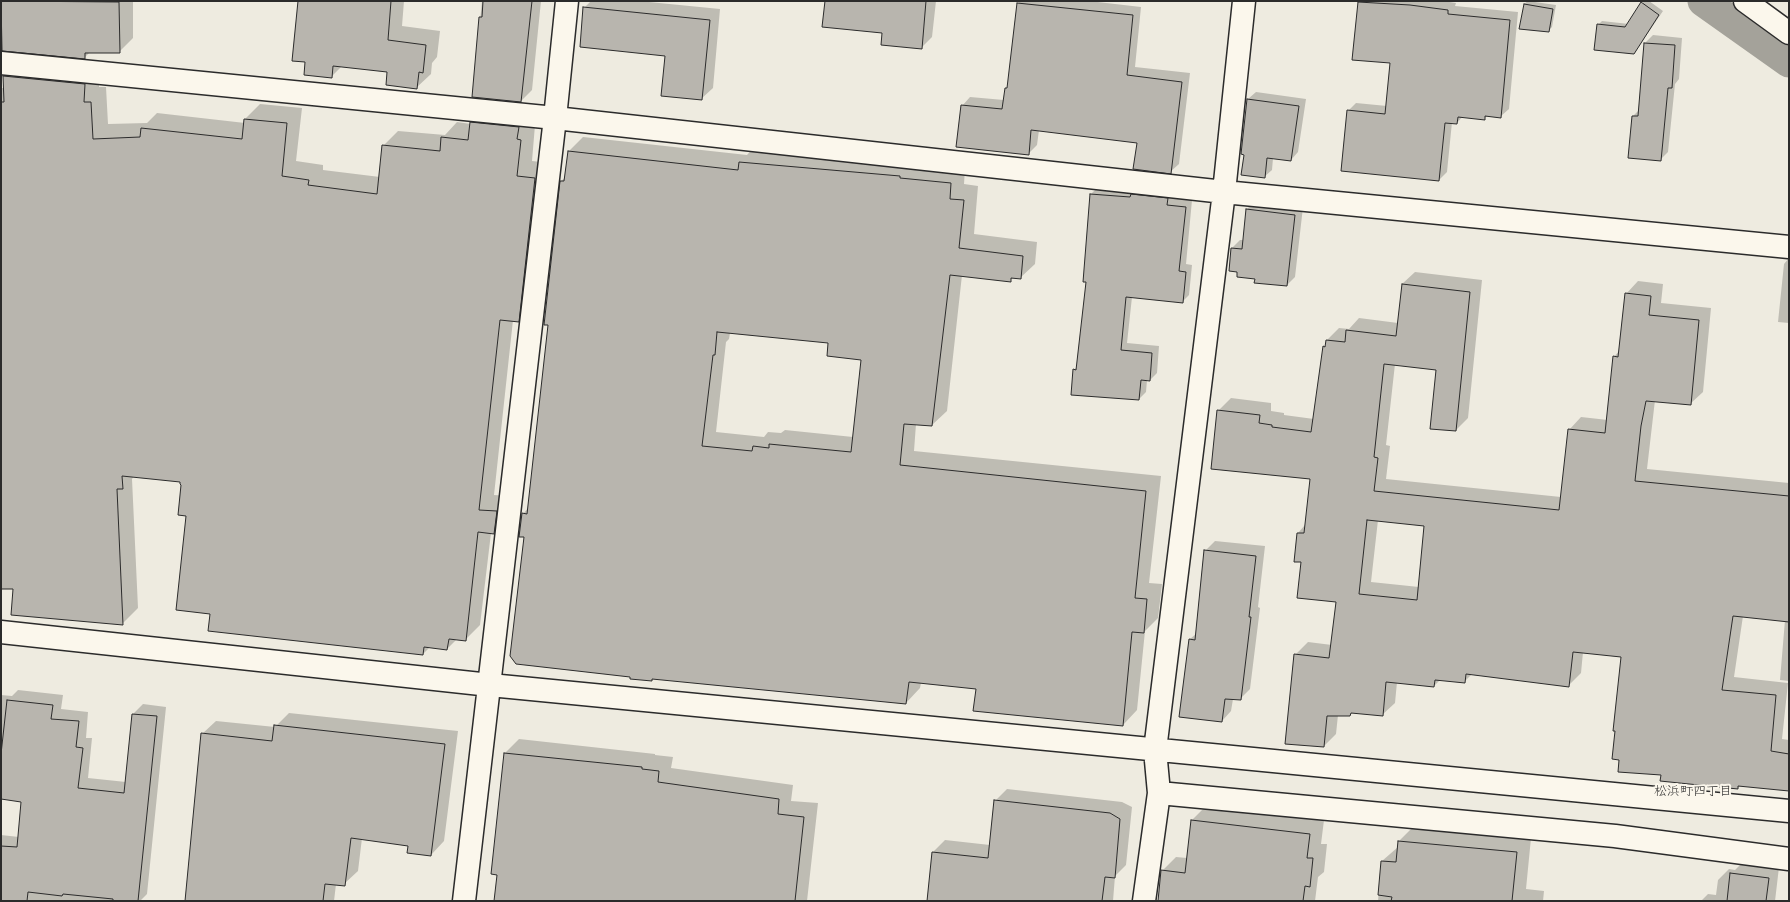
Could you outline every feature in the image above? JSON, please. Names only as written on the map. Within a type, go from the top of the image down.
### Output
[{"type":"street","points":[[464,901],[556,118],[567,1]]},
{"type":"street","points":[[1144,901],[1159,793],[1155,750],[1224,192],[1244,1]]},
{"type":"street","points":[[1745,1],[1789,33]]},
{"type":"street","points":[[1,63],[556,118],[1224,192],[1789,247]]},
{"type":"street","points":[[1,632],[490,685],[1789,811]]},
{"type":"street","points":[[1159,793],[1615,836],[1789,859]]},
{"type":"building","points":[[1,1],[119,2],[120,53],[85,53],[85,59],[2,51]]},
{"type":"building","points":[[298,1],[391,1],[388,40],[426,45],[423,73],[419,72],[417,89],[386,85],[387,72],[333,66],[332,78],[304,75],[305,62],[292,61]]},
{"type":"building","points":[[483,1],[532,1],[521,102],[472,97],[479,17],[482,17]]},
{"type":"building","points":[[825,1],[926,1],[922,49],[881,45],[882,33],[822,27]]},
{"type":"building","points":[[1358,2],[1410,5],[1448,10],[1448,14],[1510,20],[1501,118],[1485,116],[1485,120],[1458,117],[1457,124],[1445,123],[1439,181],[1341,171],[1347,110],[1385,114],[1390,63],[1352,60]]},
{"type":"building","points":[[1641,2],[1659,15],[1634,54],[1594,50],[1597,24],[1625,27]]},
{"type":"building","points":[[1017,3],[1133,15],[1127,75],[1182,82],[1171,174],[1133,169],[1137,143],[1031,130],[1029,155],[956,147],[961,105],[1002,109],[1005,88],[1007,88]]},
{"type":"building","points":[[1524,4],[1553,9],[1549,32],[1519,29]]},
{"type":"building","points":[[583,7],[710,20],[702,100],[661,96],[665,56],[580,47]]},
{"type":"building","points":[[1644,43],[1675,45],[1672,88],[1668,88],[1661,161],[1628,158],[1632,116],[1638,116]]},
{"type":"building","points":[[3,76],[85,84],[84,102],[91,102],[93,139],[140,137],[141,128],[242,139],[244,119],[287,123],[282,176],[309,180],[308,185],[377,194],[382,145],[440,151],[441,137],[468,140],[470,122],[519,127],[517,139],[521,140],[517,176],[535,178],[519,322],[500,320],[479,510],[497,511],[494,534],[478,532],[466,641],[449,639],[447,650],[424,647],[423,655],[208,631],[210,614],[176,610],[186,516],[178,515],[180,482],[122,476],[123,489],[117,489],[123,625],[11,615],[13,589],[1,589],[1,102],[4,102]]},
{"type":"building","points":[[1247,99],[1299,106],[1291,161],[1267,158],[1265,178],[1241,175],[1244,155],[1241,154]]},
{"type":"building","points":[[568,151],[738,170],[739,162],[900,176],[900,178],[951,183],[950,199],[964,200],[959,248],[1023,256],[1021,279],[1011,278],[1011,282],[950,275],[932,426],[904,424],[900,465],[1146,491],[1135,598],[1147,599],[1144,633],[1132,632],[1123,726],[973,711],[976,689],[909,682],[906,704],[652,679],[652,681],[630,679],[630,677],[516,664],[510,656],[524,537],[519,537],[522,513],[527,514],[548,325],[544,325],[560,181],[564,181]],"holes":[[[717,332],[828,343],[827,356],[861,360],[851,452],[769,444],[769,448],[753,446],[752,451],[702,446]]]},
{"type":"building","points":[[1090,194],[1130,197],[1131,194],[1168,198],[1167,205],[1186,207],[1179,271],[1186,272],[1183,303],[1126,297],[1121,350],[1152,353],[1150,381],[1141,380],[1139,400],[1071,395],[1073,369],[1076,370],[1086,282],[1083,282]]},
{"type":"building","points":[[1246,209],[1295,215],[1287,286],[1254,283],[1255,279],[1237,277],[1237,272],[1229,271],[1231,248],[1242,249]]},
{"type":"building","points":[[1402,284],[1470,292],[1456,431],[1430,429],[1436,370],[1384,364],[1374,457],[1378,458],[1374,491],[1559,510],[1568,429],[1605,433],[1613,356],[1618,357],[1625,293],[1651,296],[1649,315],[1699,320],[1691,405],[1646,401],[1641,426],[1635,481],[1789,496],[1789,622],[1733,616],[1722,690],[1776,695],[1771,751],[1789,754],[1789,791],[1738,786],[1738,789],[1660,781],[1661,775],[1618,772],[1619,760],[1612,759],[1615,731],[1613,731],[1621,657],[1573,652],[1569,687],[1466,674],[1465,683],[1435,680],[1434,687],[1386,682],[1383,716],[1351,713],[1350,716],[1327,716],[1324,747],[1285,744],[1294,654],[1329,658],[1336,602],[1297,598],[1301,562],[1294,562],[1297,533],[1304,533],[1310,479],[1211,469],[1217,410],[1260,415],[1259,423],[1272,425],[1272,427],[1311,432],[1323,346],[1325,347],[1326,340],[1345,342],[1346,330],[1396,336]],"holes":[[[1367,520],[1424,526],[1417,600],[1359,594]]]},
{"type":"building","points":[[1204,550],[1256,556],[1249,617],[1251,617],[1241,700],[1225,699],[1222,722],[1179,717],[1189,639],[1195,640]]},
{"type":"building","points":[[7,700],[53,705],[51,719],[79,721],[76,747],[83,748],[78,788],[124,793],[132,714],[157,716],[138,901],[113,901],[113,899],[28,892],[27,901],[1,901],[1,846],[17,847],[21,802],[1,799],[1,754]]},
{"type":"building","points":[[274,725],[445,744],[431,856],[407,853],[408,846],[351,838],[345,886],[325,884],[323,901],[185,901],[201,733],[272,741]]},
{"type":"building","points":[[504,753],[642,767],[642,769],[659,771],[658,782],[779,799],[778,814],[804,817],[795,901],[494,901],[497,875],[491,874]]},
{"type":"building","points":[[994,800],[1110,813],[1120,819],[1115,878],[1105,877],[1102,901],[927,901],[932,852],[988,858]]},
{"type":"building","points":[[1191,820],[1310,834],[1307,858],[1313,858],[1310,887],[1305,886],[1303,901],[1158,901],[1161,870],[1185,873]]},
{"type":"building","points":[[1398,841],[1517,852],[1512,901],[1391,901],[1392,897],[1378,895],[1381,861],[1396,862]]},
{"type":"building","points":[[1730,873],[1769,878],[1766,901],[1727,901]]},
{"type":"waterway","points":[[1703,1],[1789,62]]},
{"type":"district","name":"松浜町四丁目","points":[[1693,791]]}]
